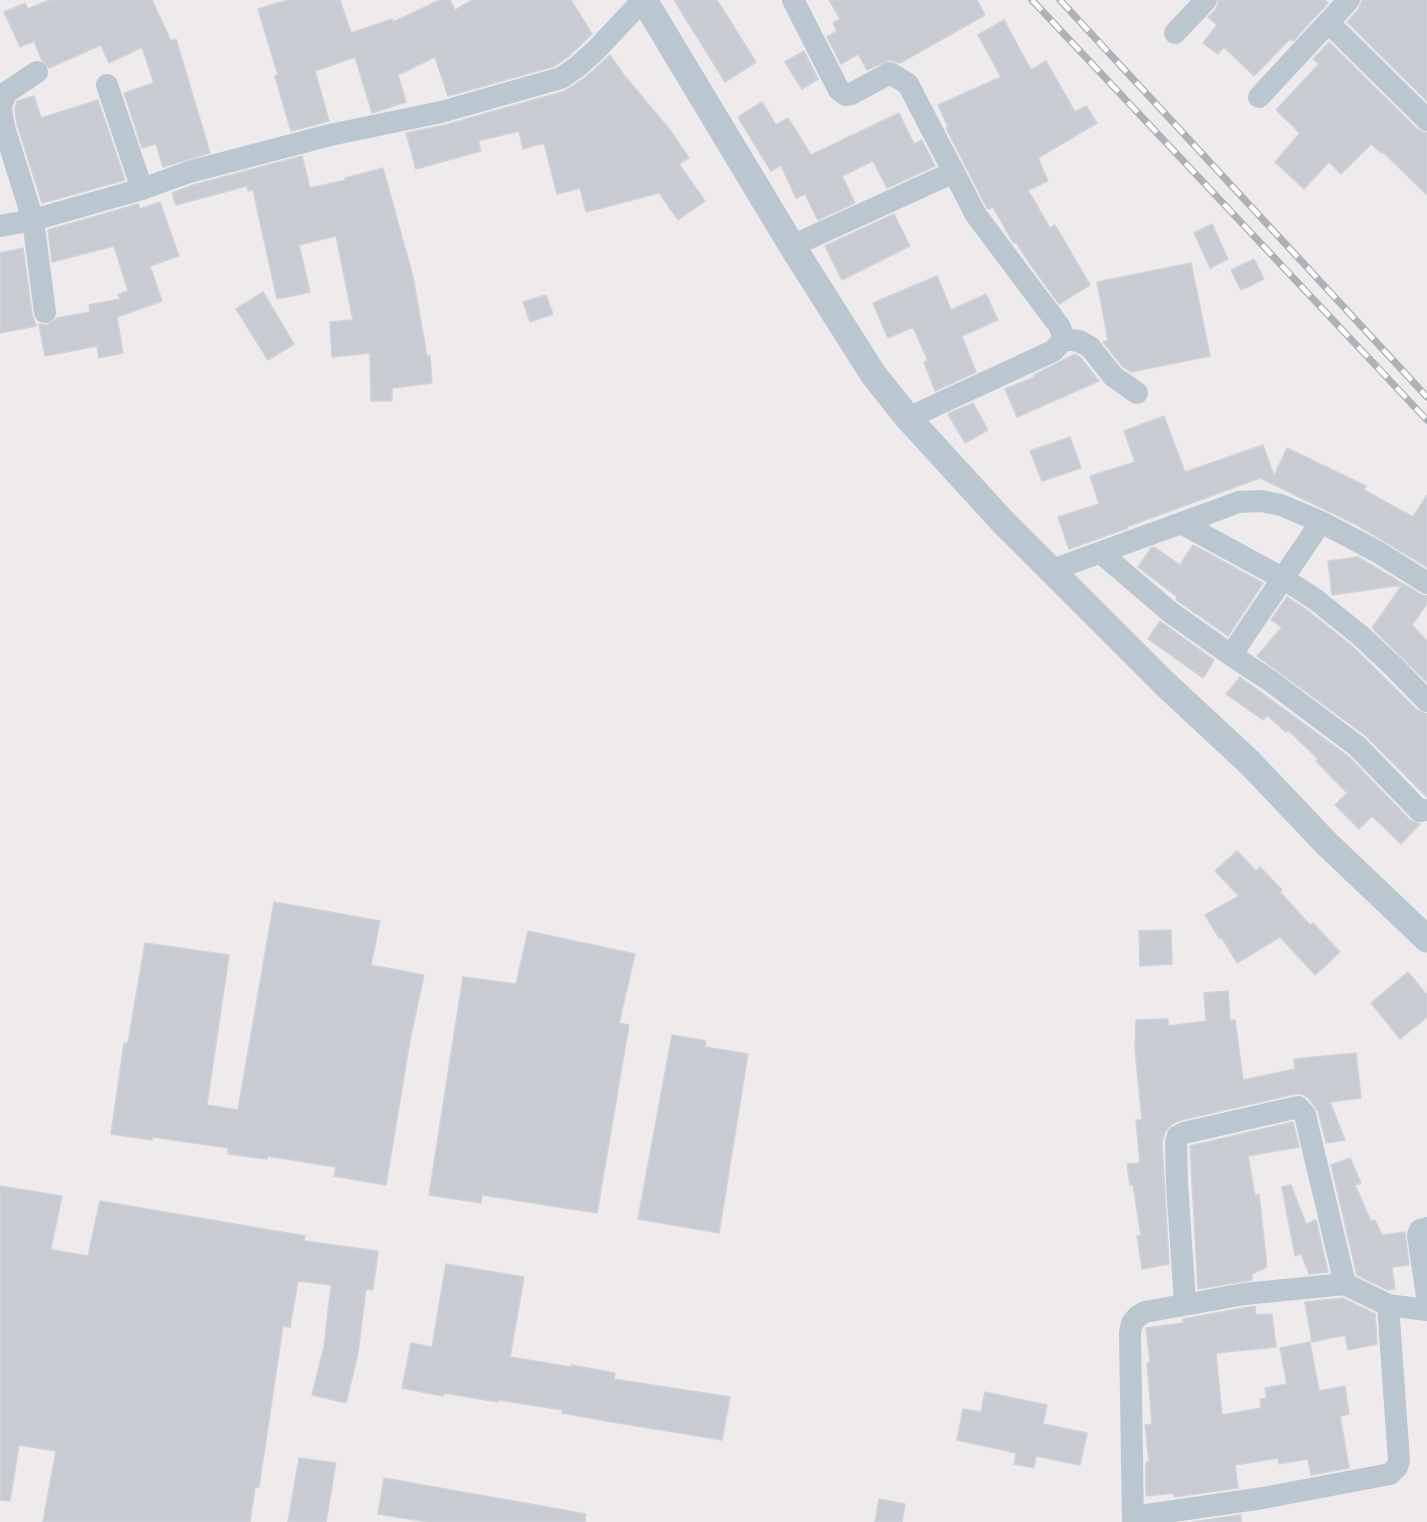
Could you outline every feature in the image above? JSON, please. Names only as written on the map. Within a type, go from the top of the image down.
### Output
[{"type":"street","points":[[0,226],[33,220],[142,189],[189,172],[330,135],[441,112],[561,78],[577,68],[644,0],[792,246],[873,374],[908,418],[981,499],[1164,683],[1250,763],[1327,844],[1427,939]]},
{"type":"street","points":[[793,0],[839,90],[846,95],[851,94],[891,73],[908,84],[976,215],[1060,327],[1064,339]]},
{"type":"street","points":[[1175,33],[1206,0]]},
{"type":"street","points":[[1259,97],[1349,0]]},
{"type":"street","points":[[1329,22],[1427,120]]},
{"type":"street","points":[[37,72],[7,92],[1,110],[3,127],[33,220],[45,312]]},
{"type":"street","points":[[107,85],[142,189]]},
{"type":"street","points":[[792,246],[954,172]]},
{"type":"street","points":[[908,418],[1053,351],[1064,339]]},
{"type":"street","points":[[1064,339],[1079,341],[1090,348],[1113,376],[1137,393]]},
{"type":"street","points":[[1052,570],[1239,502],[1253,501],[1281,505],[1321,522],[1376,551],[1427,583]]},
{"type":"street","points":[[1230,655],[1321,522]]},
{"type":"street","points":[[1183,524],[1284,579],[1315,599],[1361,636],[1427,701]]},
{"type":"street","points":[[1101,553],[1170,612],[1269,680],[1357,746],[1420,811],[1427,810]]},
{"type":"street","points":[[1185,1304],[1177,1184],[1178,1136],[1184,1132],[1298,1107],[1305,1115],[1345,1284]]},
{"type":"street","points":[[1427,1228],[1420,1230],[1418,1235],[1427,1297]]},
{"type":"street","points":[[1388,1305],[1399,1461],[1390,1474],[1133,1519],[1130,1333],[1132,1323],[1138,1316],[1145,1312],[1244,1294],[1345,1284],[1388,1305],[1427,1310]]},
{"type":"building","points":[[49,0],[152,0],[171,41],[176,39],[210,153],[163,167],[156,144],[142,148],[124,93],[154,83],[142,47],[109,63],[101,45],[49,68],[42,60],[34,41],[20,47],[4,12],[25,3],[28,9]]},
{"type":"building","points":[[288,0],[340,0],[351,33],[392,19],[393,22],[440,0],[450,0],[455,10],[472,0],[571,0],[592,34],[555,66],[448,96],[435,57],[398,75],[406,102],[372,113],[355,57],[315,71],[329,121],[291,131],[275,76],[278,75],[258,9]]},
{"type":"building","points":[[674,0],[717,0],[756,62],[725,82]]},
{"type":"building","points":[[829,0],[977,0],[985,15],[900,63],[890,60],[867,70],[858,54],[841,64],[827,37],[837,31],[833,23],[840,19]]},
{"type":"building","points":[[1219,0],[1325,0],[1328,3],[1293,41],[1290,39],[1254,76],[1224,47],[1218,54],[1203,43],[1217,25],[1208,17],[1216,9]]},
{"type":"building","points":[[1362,0],[1427,0],[1427,101],[1347,22],[1359,9]]},
{"type":"building","points":[[1004,20],[1031,70],[1046,61],[1075,112],[1086,106],[1097,123],[1038,158],[1048,181],[1028,190],[1050,228],[1055,225],[1090,285],[1059,304],[1016,242],[1014,243],[1011,239],[993,207],[987,208],[946,128],[948,127],[938,105],[1001,77],[978,35]]},
{"type":"building","points":[[1329,42],[1418,130],[1427,133],[1427,195],[1383,152],[1381,153],[1371,144],[1341,174],[1329,162],[1304,189],[1275,162],[1300,133],[1276,110],[1319,64],[1313,59]]},
{"type":"building","points":[[804,51],[818,79],[802,89],[785,62]]},
{"type":"building","points":[[610,55],[670,130],[689,158],[679,164],[705,201],[678,220],[659,193],[586,212],[580,188],[557,194],[544,143],[523,149],[519,131],[478,141],[481,151],[416,169],[406,133],[445,125],[565,91],[586,77]]},
{"type":"building","points":[[34,96],[41,118],[98,100],[125,180],[42,203],[17,124],[15,110],[17,101]]},
{"type":"building","points":[[762,102],[776,125],[788,118],[811,155],[899,113],[914,144],[922,140],[935,166],[887,188],[873,161],[842,176],[855,203],[818,220],[805,194],[796,198],[781,165],[771,171],[738,117]]},
{"type":"building","points":[[302,156],[310,188],[383,168],[413,277],[427,356],[430,356],[432,383],[392,388],[392,401],[371,401],[370,353],[332,357],[330,322],[353,320],[336,236],[299,245],[310,292],[277,299],[253,190],[248,191],[247,186],[176,205],[172,193],[193,185]]},
{"type":"building","points":[[160,202],[179,256],[150,266],[162,301],[117,317],[123,353],[99,358],[97,346],[45,356],[39,324],[47,325],[57,318],[90,312],[89,305],[120,299],[118,294],[128,291],[114,246],[52,262],[48,230],[138,204],[140,209]]},
{"type":"building","points":[[894,214],[910,246],[842,280],[825,246]]},
{"type":"building","points":[[1212,224],[1228,259],[1210,268],[1194,233]]},
{"type":"building","points":[[23,248],[32,314],[36,326],[0,333],[0,253]]},
{"type":"building","points":[[1254,259],[1264,279],[1241,290],[1231,270]]},
{"type":"building","points":[[1191,263],[1210,356],[1131,372],[1122,366],[1103,342],[1108,340],[1097,282]]},
{"type":"building","points":[[937,276],[951,310],[986,294],[998,320],[962,336],[976,372],[935,391],[924,362],[928,361],[913,327],[888,338],[873,303]]},
{"type":"building","points":[[263,292],[294,344],[268,360],[236,309]]},
{"type":"building","points":[[546,295],[553,314],[530,322],[523,302]]},
{"type":"building","points":[[1075,354],[1081,358],[1099,381],[1017,417],[1005,389],[1035,377],[1034,375]]},
{"type":"building","points":[[973,403],[988,430],[965,443],[948,414]]},
{"type":"building","points":[[1164,416],[1185,472],[1263,445],[1274,476],[1287,448],[1366,486],[1364,490],[1413,517],[1427,495],[1427,567],[1357,525],[1260,478],[1069,549],[1058,517],[1099,504],[1090,476],[1135,462],[1124,431]]},
{"type":"building","points":[[1070,437],[1081,468],[1042,481],[1030,451]]},
{"type":"building","points":[[1193,545],[1263,583],[1228,636],[1178,601],[1177,597],[1138,567],[1154,547],[1180,565]]},
{"type":"building","points":[[1358,557],[1427,596],[1427,604],[1412,625],[1427,641],[1427,682],[1372,628],[1402,585],[1332,595],[1328,561]]},
{"type":"building","points":[[1287,597],[1352,646],[1417,710],[1427,714],[1427,797],[1365,735],[1257,656],[1282,627],[1271,620]]},
{"type":"building","points":[[1160,621],[1214,660],[1203,678],[1148,639]]},
{"type":"building","points":[[1240,677],[1348,756],[1410,820],[1420,824],[1401,844],[1372,816],[1359,829],[1335,805],[1347,793],[1316,761],[1318,759],[1288,730],[1286,732],[1267,715],[1263,720],[1226,694]]},
{"type":"building","points":[[1237,851],[1256,871],[1260,867],[1310,925],[1313,923],[1340,952],[1315,975],[1280,937],[1237,963],[1222,938],[1219,938],[1205,915],[1239,896],[1215,871]]},
{"type":"building","points":[[274,902],[380,921],[371,965],[424,975],[410,1040],[386,1185],[334,1176],[336,1167],[267,1156],[267,1159],[228,1154],[228,1148],[153,1137],[152,1140],[111,1134],[124,1043],[128,1043],[145,943],[229,955],[207,1105],[238,1110]]},
{"type":"building","points":[[1171,930],[1172,964],[1140,966],[1139,931]]},
{"type":"building","points":[[528,931],[635,954],[619,1023],[629,1025],[597,1213],[482,1195],[481,1203],[429,1195],[463,977],[516,984]]},
{"type":"building","points":[[1408,972],[1427,995],[1427,1017],[1400,1039],[1371,1003]]},
{"type":"building","points":[[1228,991],[1230,1020],[1235,1020],[1243,1080],[1295,1069],[1294,1059],[1356,1053],[1361,1098],[1330,1102],[1345,1140],[1326,1143],[1318,1111],[1302,1094],[1181,1120],[1172,1124],[1165,1132],[1162,1142],[1169,1264],[1142,1269],[1137,1236],[1141,1236],[1133,1185],[1130,1185],[1127,1164],[1140,1163],[1136,1120],[1142,1120],[1135,1049],[1136,1020],[1168,1019],[1168,1026],[1206,1021],[1204,993]]},
{"type":"building","points":[[672,1035],[706,1041],[705,1047],[748,1054],[719,1233],[638,1219]]},
{"type":"building","points":[[1293,1122],[1299,1147],[1248,1156],[1255,1196],[1259,1194],[1267,1267],[1252,1274],[1252,1280],[1198,1289],[1190,1146]]},
{"type":"building","points":[[1350,1158],[1361,1183],[1355,1185],[1371,1221],[1375,1220],[1382,1235],[1405,1232],[1409,1265],[1392,1267],[1395,1289],[1388,1290],[1357,1275],[1331,1165]]},
{"type":"building","points":[[1291,1185],[1306,1224],[1316,1220],[1328,1272],[1309,1274],[1301,1253],[1295,1256],[1282,1187]]},
{"type":"building","points":[[0,1186],[62,1196],[51,1248],[53,1250],[88,1256],[100,1201],[305,1236],[304,1241],[378,1251],[373,1290],[366,1289],[358,1353],[346,1403],[312,1395],[324,1347],[331,1285],[298,1281],[290,1327],[283,1326],[259,1487],[255,1487],[250,1522],[43,1522],[56,1451],[19,1445],[10,1501],[0,1500]]},
{"type":"building","points":[[446,1264],[524,1277],[510,1357],[615,1373],[614,1379],[730,1397],[722,1440],[562,1413],[563,1410],[444,1393],[443,1396],[402,1388],[411,1343],[432,1347]]},
{"type":"building","points":[[1343,1298],[1375,1314],[1377,1344],[1348,1350],[1345,1335],[1312,1342],[1305,1302]]},
{"type":"building","points":[[1255,1306],[1256,1315],[1272,1314],[1276,1347],[1216,1353],[1222,1415],[1261,1408],[1260,1399],[1267,1398],[1265,1388],[1287,1384],[1280,1348],[1310,1342],[1319,1391],[1345,1386],[1349,1414],[1340,1416],[1349,1468],[1311,1475],[1308,1459],[1279,1464],[1278,1458],[1235,1465],[1238,1488],[1174,1497],[1174,1493],[1146,1496],[1146,1462],[1149,1462],[1145,1425],[1152,1424],[1147,1363],[1150,1362],[1146,1328],[1183,1323],[1183,1319]]},
{"type":"building","points":[[985,1392],[1047,1405],[1043,1424],[1087,1433],[1080,1465],[1036,1456],[1034,1468],[1014,1464],[1016,1453],[957,1440],[963,1409],[981,1412]]},
{"type":"building","points":[[299,1458],[336,1463],[326,1522],[288,1522]]},
{"type":"building","points":[[384,1478],[586,1514],[585,1522],[428,1522],[378,1514]]},
{"type":"building","points":[[879,1499],[905,1504],[902,1522],[875,1522]]},
{"type":"building","points":[[1241,1515],[1241,1522],[1192,1522]]},
{"type":"railway","points":[[1032,0],[1427,420]]},
{"type":"railway","points":[[1060,0],[1427,397]]}]
